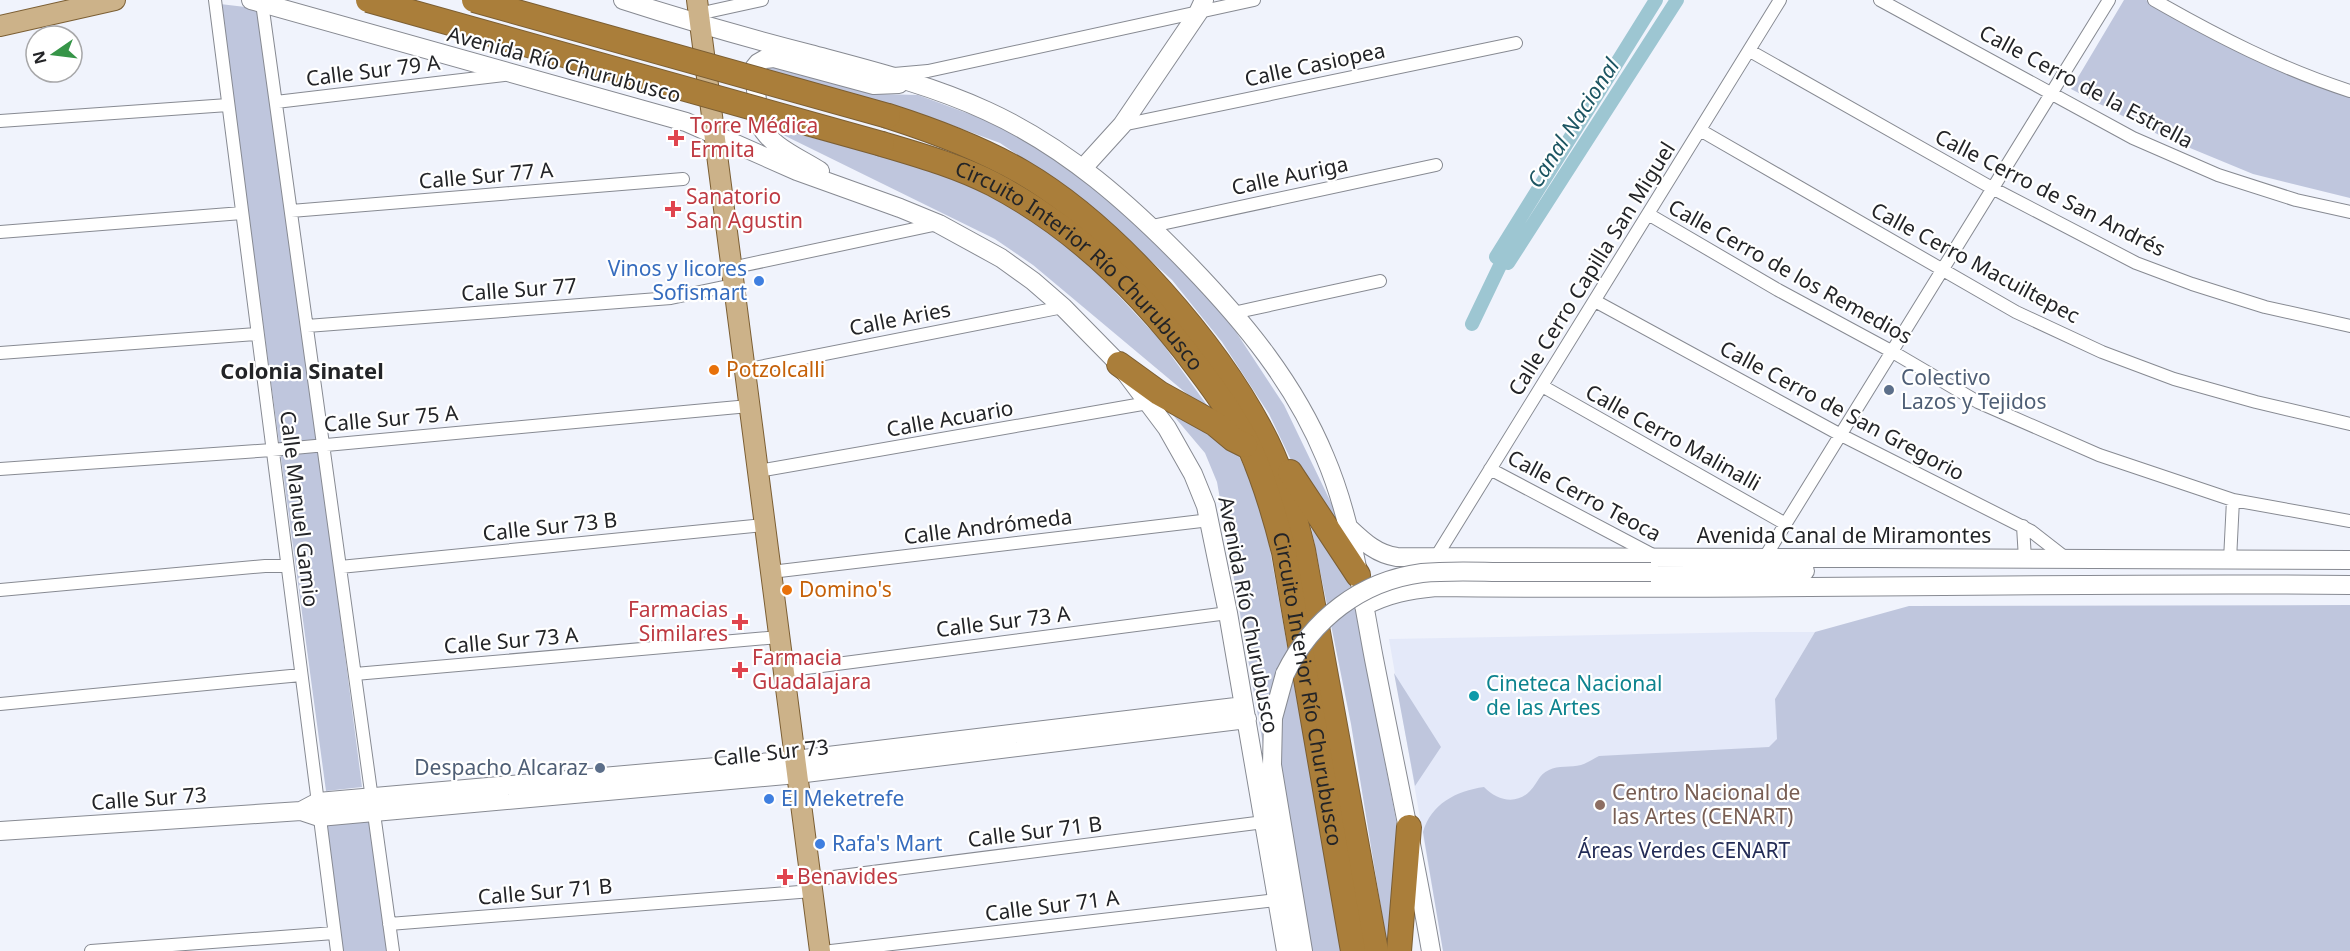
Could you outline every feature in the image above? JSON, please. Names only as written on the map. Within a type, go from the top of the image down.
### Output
[{"type":"highway","name":"Circuito Interior Río Churubusco","points":[[368,0],[939,161],[991,183],[1028,205],[1083,245],[1128,286],[1177,340],[1258,445],[1288,492],[1303,550],[1376,951]]},
{"type":"highway","name":"Circuito Interior Río Churubusco","points":[[474,0],[888,116],[943,135],[998,159],[1045,187],[1085,218],[1141,271],[1194,330],[1238,390],[1258,445],[1284,552],[1353,951]]},
{"type":"highway","points":[[1119,364],[1160,393],[1258,445],[1294,477],[1358,575]]},
{"type":"highway","points":[[1399,951],[1409,827]]},
{"type":"main road","points":[[0,26],[115,0]]},
{"type":"main road","points":[[623,0],[698,13],[914,83],[971,104],[1009,122],[1083,168],[1152,226],[1233,313],[1268,356],[1304,411],[1327,461],[1348,527],[1409,827],[1431,951]]},
{"type":"main road","name":"Avenida Río Churubusco","points":[[257,2],[511,75],[672,118],[797,171],[939,224],[1001,258],[1063,307],[1119,364],[1181,451],[1200,489],[1210,520],[1228,613],[1286,951]]},
{"type":"main road","points":[[1083,168],[1122,126],[1201,6]]},
{"type":"main road","points":[[698,13],[820,951]]},
{"type":"main road","points":[[853,190],[774,142],[762,132],[759,123],[754,68],[758,63],[774,58],[874,85],[914,83]]},
{"type":"main road","name":"Avenida Canal de Miramontes","points":[[1348,527],[1371,548],[1387,556],[1542,556],[1655,565],[1840,571],[2350,571]]},
{"type":"main road","points":[[1540,588],[1552,581],[1554,572],[1551,561],[1542,556]]},
{"type":"main road","name":"Avenida Canal de Miramontes","points":[[1655,565],[1765,557],[1791,559],[2350,560]]},
{"type":"main road","points":[[1573,588],[1567,580],[1566,571],[1572,562],[1581,558]]},
{"type":"main road","points":[[1791,559],[1840,571]]},
{"type":"main road","points":[[1303,951],[1273,780],[1271,734],[1276,702],[1285,674],[1297,651],[1313,630],[1324,618],[1350,599],[1379,584],[1409,575],[1655,565]]},
{"type":"main road","points":[[1364,606],[1385,595],[1405,590],[1436,587],[1896,588],[2201,583],[2350,585]]},
{"type":"main road","name":"Calle Sur 73","points":[[0,831],[319,809],[796,767],[1245,713]]},
{"type":"street","name":"Calle Manuel Gamio","points":[[215,0],[337,951]]},
{"type":"street","points":[[698,13],[762,0]]},
{"type":"street","points":[[888,75],[928,71],[1201,6],[1254,0]]},
{"type":"street","name":"Calle Cerro Capilla San Miguel","points":[[1436,557],[1780,0]]},
{"type":"street","name":"Calle Cerro de la Estrella","points":[[1880,0],[2133,138],[2218,175],[2295,201],[2350,212]]},
{"type":"street","points":[[1765,557],[2109,0]]},
{"type":"street","points":[[2154,0],[2216,35],[2308,77],[2350,91]]},
{"type":"street","name":"Calle Manuel Gamio","points":[[257,2],[276,102],[393,951]]},
{"type":"street","name":"Calle Casiopea","points":[[1122,126],[1516,43]]},
{"type":"street","name":"Calle Cerro de San Andrés","points":[[1750,51],[1992,188],[2147,268],[2265,306],[2350,327]]},
{"type":"street","name":"Calle Sur 79 A","points":[[276,102],[511,75]]},
{"type":"street","points":[[0,121],[228,105]]},
{"type":"street","name":"Calle Cerro Macuiltepec","points":[[1700,130],[2016,312],[2102,352],[2175,379],[2256,402],[2350,424]]},
{"type":"street","name":"Calle Auriga","points":[[1152,226],[1437,165]]},
{"type":"street","name":"Calle Sur 77 A","points":[[291,212],[683,179]]},
{"type":"street","points":[[0,232],[242,213]]},
{"type":"street","name":"Calle Cerro de los Remedios","points":[[1648,214],[1978,402],[2099,454],[2233,500],[2350,521]]},
{"type":"street","points":[[732,277],[939,224]]},
{"type":"street","name":"Calle Sur 77","points":[[307,326],[671,298],[732,277]]},
{"type":"street","points":[[1233,313],[1380,281]]},
{"type":"street","name":"Calle Cerro de San Gregorio","points":[[1595,301],[1839,434],[2023,526],[2068,560]]},
{"type":"street","name":"Calle Aries","points":[[744,370],[1063,307]]},
{"type":"street","points":[[0,353],[257,334]]},
{"type":"street","name":"Calle Cerro Malinalli","points":[[1542,386],[1784,523]]},
{"type":"street","name":"Calle Acuario","points":[[758,471],[1148,403]]},
{"type":"street","name":"Calle Sur 75 A","points":[[0,469],[272,450],[749,406]]},
{"type":"street","name":"Calle Cerro Teoca","points":[[1491,469],[1655,565]]},
{"type":"street","points":[[2230,560],[2233,500]]},
{"type":"street","name":"Calle Andrómeda","points":[[771,572],[1210,520]]},
{"type":"street","name":"Calle Sur 73 B","points":[[340,567],[765,525]]},
{"type":"street","points":[[2023,526],[2025,559]]},
{"type":"street","points":[[0,590],[265,566],[287,566]]},
{"type":"street","name":"Calle Sur 73 A","points":[[783,671],[1228,613]]},
{"type":"street","name":"Calle Sur 73 A","points":[[355,674],[779,637]]},
{"type":"street","points":[[0,704],[301,675]]},
{"type":"street","name":"Calle Sur 71 B","points":[[389,924],[811,885],[1264,822]]},
{"type":"street","name":"Calle Sur 71 A","points":[[831,951],[1278,900]]},
{"type":"street","points":[[91,951],[334,933]]},
{"type":"shaded area","name":"Centro Nacional de las Artes (CENART)","points":[[1815,632],[1775,699],[1792,951],[1443,951],[1389,639]]},
{"type":"green space","points":[[2124,0],[2146,0],[2215,38],[2350,94],[2350,198],[2253,174],[2161,136],[2071,89]]},
{"type":"green space","points":[[220,4],[262,9],[362,787],[326,791]]},
{"type":"green space","points":[[776,64],[880,94],[918,95],[1010,129],[1099,189],[1185,268],[1236,332],[1284,405],[1336,513],[1343,539],[1291,460],[1269,414],[1222,342],[1172,280],[1086,202],[1000,143],[919,113],[765,70]]},
{"type":"green space","points":[[763,125],[906,162],[965,184],[1016,210],[1054,236],[1091,266],[1160,340],[1217,419],[1033,265],[995,239]]},
{"type":"green space","points":[[1167,408],[1238,454],[1254,488],[1268,539],[1342,951],[1311,951],[1269,779],[1217,482],[1205,453]]},
{"type":"green space","points":[[1308,511],[1350,580],[1396,820],[1399,860],[1388,951],[1351,724]]},
{"type":"green space","name":"Áreas Verdes CENART","points":[[2350,605],[2350,951],[1443,951],[1423,832],[1432,814],[1446,800],[1484,787],[1495,796],[1513,800],[1530,791],[1545,772],[1556,768],[1581,765],[1599,756],[1769,747],[1777,739],[1775,699],[1815,632],[1909,606]]},
{"type":"green space","points":[[1394,673],[1441,747],[1415,786]]},
{"type":"green space","points":[[369,817],[387,951],[343,951],[325,821]]},
{"type":"waterway","name":"Canal Nacional","points":[[1656,0],[1496,257],[1508,263],[1677,0]]},
{"type":"waterway","name":"Canal Nacional","points":[[1472,324],[1506,253]]},
{"type":"place","name":"Torre Médica Ermita","points":[[676,138]]},
{"type":"place","name":"Sanatorio San Agustin","points":[[673,209]]},
{"type":"place","name":"Vinos y licores Sofismart","points":[[759,281]]},
{"type":"place","name":"Potzolcalli","points":[[714,370]]},
{"type":"place","name":"Colectivo Lazos y Tejidos","points":[[1889,390]]},
{"type":"place","name":"Domino's","points":[[787,590]]},
{"type":"place","name":"Farmacias Similares","points":[[740,622]]},
{"type":"place","name":"Farmacia Guadalajara","points":[[740,670]]},
{"type":"place","name":"Cineteca Nacional de las Artes","points":[[1474,696]]},
{"type":"place","name":"Despacho Alcaraz","points":[[600,768]]},
{"type":"place","name":"El Meketrefe","points":[[769,799]]},
{"type":"place","name":"Centro Nacional de las Artes (CENART)","points":[[1600,805]]},
{"type":"place","name":"Rafa's Mart","points":[[820,844]]},
{"type":"place","name":"Benavides","points":[[785,877]]},
{"type":"district","name":"Colonia Sinatel","points":[[302,371]]}]
